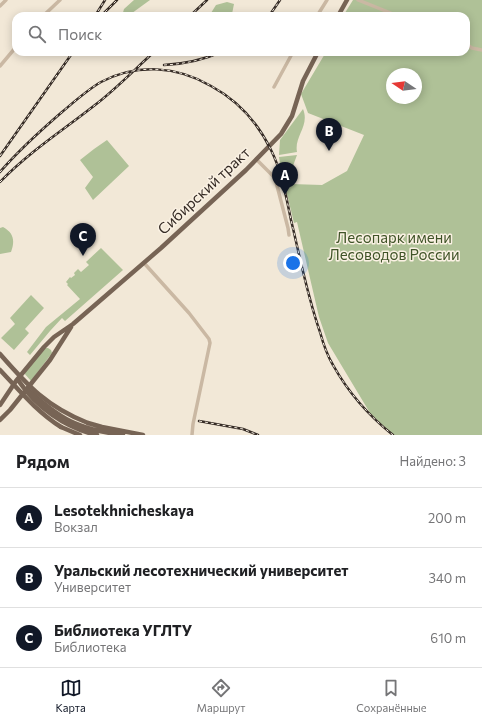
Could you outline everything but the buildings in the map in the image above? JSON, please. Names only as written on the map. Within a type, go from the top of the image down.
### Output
[{"type":"main road","points":[[340,12],[347,0]]},
{"type":"main road","name":"Сибирский тракт","points":[[0,405],[44,347],[74,324],[221,194],[281,134],[290,122],[303,80],[316,56]]},
{"type":"main road","name":"Сибирский тракт","points":[[1,418],[26,390],[54,354],[74,324]]},
{"type":"main road","points":[[59,334],[62,336],[60,344]]},
{"type":"main road","points":[[44,347],[49,345],[53,347],[54,354]]},
{"type":"main road","points":[[0,354],[42,398],[62,412],[102,427],[143,435]]},
{"type":"main road","points":[[0,370],[35,407],[52,422],[80,435]]},
{"type":"main road","points":[[18,380],[41,406],[60,420],[74,428],[97,435]]},
{"type":"main road","points":[[26,390],[47,407],[68,421],[92,430],[123,435]]},
{"type":"street","points":[[0,6],[6,0]]},
{"type":"street","points":[[47,12],[60,0]]},
{"type":"street","points":[[320,12],[327,0]]},
{"type":"street","points":[[358,0],[388,12]]},
{"type":"street","points":[[470,46],[482,50]]},
{"type":"street","points":[[0,66],[12,52]]},
{"type":"street","points":[[274,87],[291,56]]},
{"type":"street","points":[[256,159],[275,178],[289,236]]},
{"type":"street","points":[[144,263],[189,314],[210,343],[192,435]]},
{"type":"green space","points":[[134,0],[150,0],[134,12],[123,12],[124,9]]},
{"type":"green space","name":"Лесопарк имени Лесоводов России","points":[[353,0],[482,0],[482,435],[393,435],[370,413],[328,343],[319,317],[297,222],[294,223],[283,178],[295,175],[291,184],[322,185],[347,171],[364,135],[308,113],[301,94],[324,56],[470,56],[470,12],[346,12]]},
{"type":"green space","points":[[227,2],[234,4],[232,12],[212,12],[216,5]]},
{"type":"green space","points":[[303,109],[305,121],[298,141],[297,152],[279,155],[280,140]]},
{"type":"green space","points":[[107,140],[129,166],[93,200],[85,188],[93,177],[80,160]]},
{"type":"green space","points":[[297,155],[290,174],[282,176],[279,157]]},
{"type":"green space","points":[[3,227],[7,229],[13,238],[13,244],[11,252],[0,254],[0,228]]},
{"type":"green space","points":[[101,248],[123,270],[65,321],[62,318],[30,355],[27,352],[46,327],[80,299],[66,282],[70,277],[71,278],[75,275],[74,273],[78,269],[81,272],[89,265],[86,262]]},
{"type":"green space","points":[[31,295],[44,308],[25,329],[29,333],[14,350],[1,338],[15,324],[10,318]]},
{"type":"green space","points":[[45,348],[51,350],[52,353],[31,381],[24,373]]},
{"type":"railway","points":[[98,12],[105,0]]},
{"type":"railway","points":[[105,12],[117,0]]},
{"type":"railway","points":[[194,12],[207,0]]},
{"type":"railway","points":[[272,12],[280,0]]},
{"type":"railway","points":[[0,156],[70,56]]},
{"type":"railway","points":[[0,182],[34,151],[103,99],[150,56]]},
{"type":"railway","points":[[164,65],[179,64],[210,56]]},
{"type":"railway","points":[[0,172],[30,141],[76,100],[96,85],[115,76],[143,70],[157,69],[171,71],[198,79],[230,98],[246,113],[260,131],[275,158],[283,184],[311,304],[327,353],[345,385],[376,420],[393,435]]},
{"type":"railway","points":[[199,421],[243,429],[258,435]]},
{"type":"place","name":"Уральский лесотехнический университет","points":[[329,151]]},
{"type":"place","name":"Lesotekhnicheskaya","points":[[285,195]]},
{"type":"place","name":"Библиотека УГЛТУ","points":[[83,256]]}]
